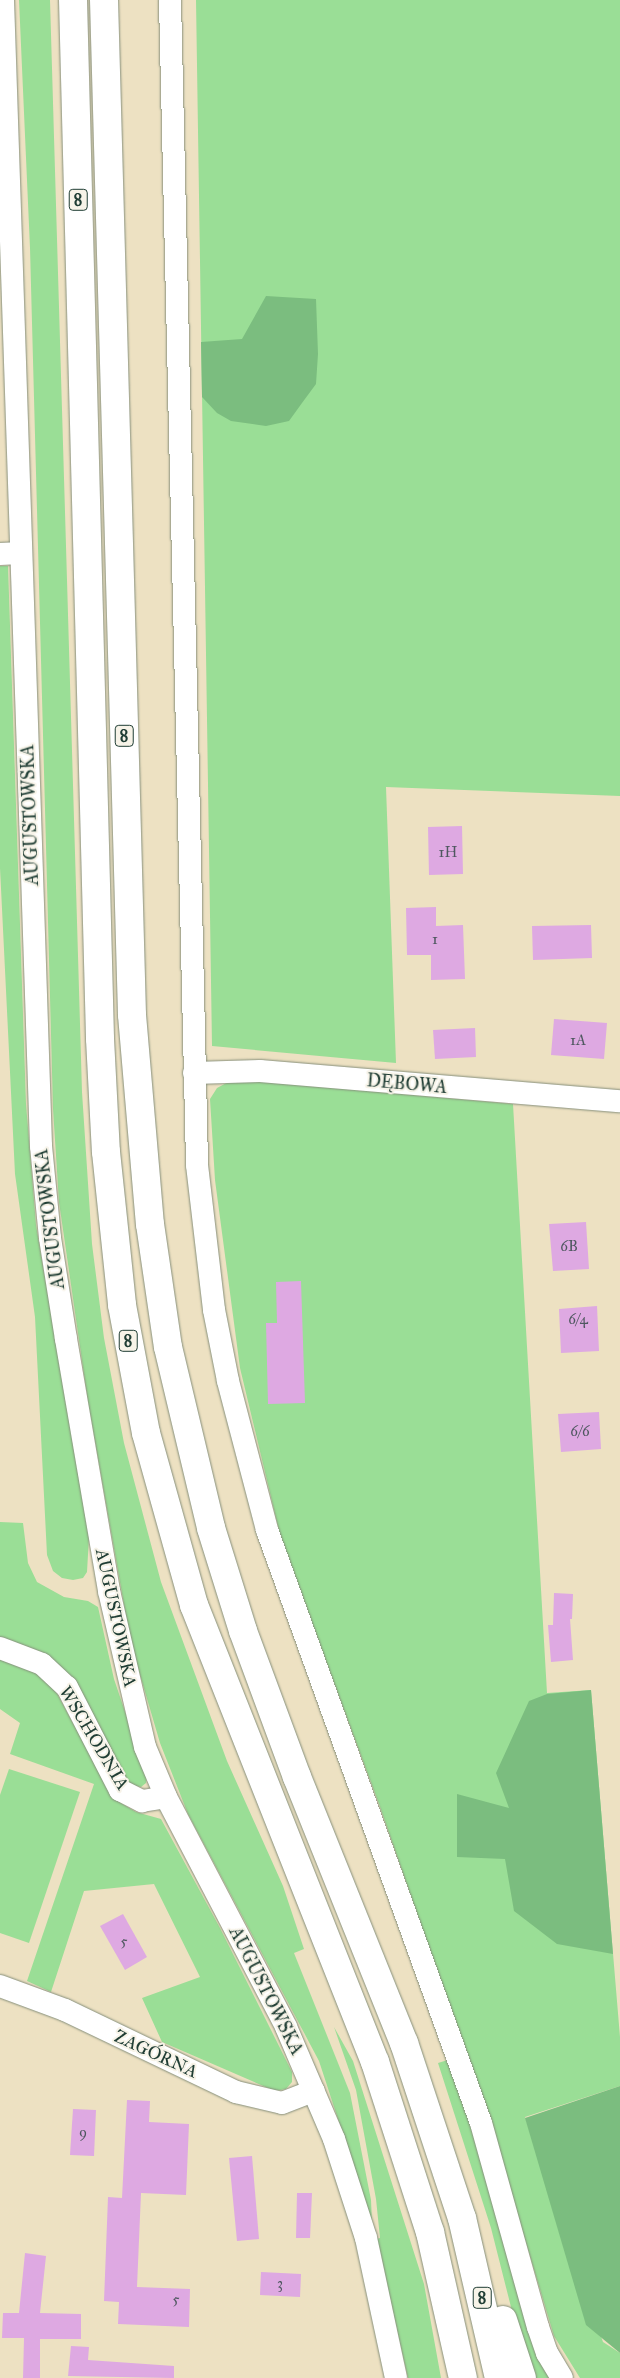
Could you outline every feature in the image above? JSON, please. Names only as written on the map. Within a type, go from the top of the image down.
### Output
[{"type":"highway","name":"8","points":[[73,0],[100,1039],[106,1152],[122,1305],[146,1433],[194,1605],[238,1721],[341,1972],[375,2062],[430,2232],[464,2378]]},
{"type":"highway","name":"8","points":[[104,0],[132,1006],[149,1215],[165,1329],[200,1486],[243,1631],[296,1777],[404,2043],[462,2218],[499,2378]]},
{"type":"highway","points":[[462,2218],[522,2378]]},
{"type":"street","name":"AUGUSTOWSKA","points":[[3,0],[10,554],[41,1146],[50,1238],[109,1591],[145,1747],[166,1797],[286,2027],[314,2091],[366,2238],[396,2378]]},
{"type":"street","points":[[170,0],[197,1165],[214,1310],[228,1380],[266,1530],[482,2123],[546,2353],[562,2378]]},
{"type":"street","name":"DĘBOWA","points":[[194,1072],[260,1071],[620,1101]]},
{"type":"street","name":"WSCHODNIA","points":[[0,1648],[42,1664],[67,1687],[120,1790],[142,1801],[166,1797]]},
{"type":"street","name":"ZAGÓRNA","points":[[0,1986],[65,2010],[236,2092],[282,2103],[314,2091]]},
{"type":"green space","points":[[19,0],[50,0],[82,1092],[92,1244],[104,1338],[124,1443],[161,1582],[227,1761],[283,1886],[304,1949],[294,1953],[350,2093],[371,2200],[372,2223],[319,2061],[188,1814],[160,1743],[131,1644],[88,1402],[59,1202],[53,1109],[30,248]]},
{"type":"green space","points":[[196,0],[620,0],[620,796],[386,787],[396,1063],[212,1046]]},
{"type":"green space","points":[[266,296],[316,299],[318,354],[316,384],[289,421],[266,426],[231,421],[217,413],[202,397],[201,342],[242,339]]},
{"type":"green space","points":[[0,566],[8,566],[26,1104],[36,1225],[89,1537],[87,1572],[83,1578],[73,1580],[62,1578],[53,1571],[47,1555],[35,1317],[15,1174],[0,868]]},
{"type":"green space","points":[[234,1079],[513,1104],[547,1693],[591,1690],[620,2037],[620,2086],[525,2117],[603,2342],[620,2353],[620,2378],[580,2378],[554,2336],[493,2133],[379,1804],[282,1543],[240,1368],[215,1180],[210,1099],[217,1088]]},
{"type":"green space","points":[[0,1522],[23,1523],[28,1563],[37,1582],[64,1597],[88,1601],[98,1607],[114,1679],[147,1777],[146,1783],[141,1787],[127,1784],[81,1693],[0,1640]]},
{"type":"green space","points":[[0,1658],[40,1675],[53,1686],[109,1790],[121,1803],[136,1812],[161,1819],[220,1928],[292,2072],[292,2082],[286,2089],[275,2091],[162,2042],[142,1998],[200,1977],[154,1884],[84,1891],[51,1992],[27,1981],[94,1784],[10,1754],[20,1723],[0,1709]]},
{"type":"green space","points":[[591,1690],[613,1954],[557,1944],[514,1911],[505,1859],[457,1857],[457,1794],[509,1808],[496,1773],[529,1701],[547,1694]]},
{"type":"green space","points":[[9,1769],[80,1792],[29,1943],[0,1933],[0,1795]]},
{"type":"green space","points":[[334,2027],[353,2061],[424,2284],[441,2378],[408,2378],[376,2239],[380,2238],[376,2199],[356,2090]]},
{"type":"green space","points":[[451,2059],[550,2378],[535,2378],[512,2311],[491,2228],[438,2063]]},
{"type":"green space","points":[[620,2086],[620,2353],[586,2325],[525,2118]]},
{"type":"building","points":[[462,826],[463,874],[429,875],[428,827]]},
{"type":"building","points":[[436,907],[436,926],[463,925],[465,979],[431,980],[431,955],[407,955],[406,908]]},
{"type":"building","points":[[591,925],[592,958],[533,960],[532,926]]},
{"type":"building","points":[[554,1019],[607,1023],[604,1059],[551,1055]]},
{"type":"building","points":[[475,1028],[476,1057],[435,1059],[433,1030]]},
{"type":"building","points":[[586,1222],[589,1269],[553,1271],[549,1224]]},
{"type":"building","points":[[301,1281],[305,1403],[268,1404],[266,1323],[277,1323],[276,1282]]},
{"type":"building","points":[[597,1306],[599,1351],[561,1353],[559,1309]]},
{"type":"building","points":[[599,1412],[601,1449],[561,1452],[558,1414]]},
{"type":"building","points":[[554,1593],[573,1594],[572,1619],[570,1619],[573,1660],[551,1662],[548,1625],[553,1625]]},
{"type":"building","points":[[123,1914],[147,1957],[125,1970],[100,1926]]},
{"type":"building","points":[[127,2100],[150,2101],[149,2122],[189,2124],[186,2195],[141,2193],[137,2287],[190,2289],[189,2327],[118,2324],[119,2302],[104,2301],[108,2197],[122,2198]]},
{"type":"building","points":[[73,2109],[96,2110],[94,2156],[70,2155]]},
{"type":"building","points":[[252,2156],[259,2239],[237,2241],[229,2158]]},
{"type":"building","points":[[297,2193],[312,2193],[310,2238],[296,2238]]},
{"type":"building","points":[[25,2253],[46,2256],[40,2313],[81,2314],[81,2339],[40,2339],[40,2378],[23,2378],[24,2338],[2,2338],[3,2313],[19,2313]]},
{"type":"building","points":[[261,2272],[301,2274],[300,2297],[260,2295]]},
{"type":"building","points":[[71,2346],[89,2347],[88,2360],[174,2366],[174,2378],[68,2376]]}]
